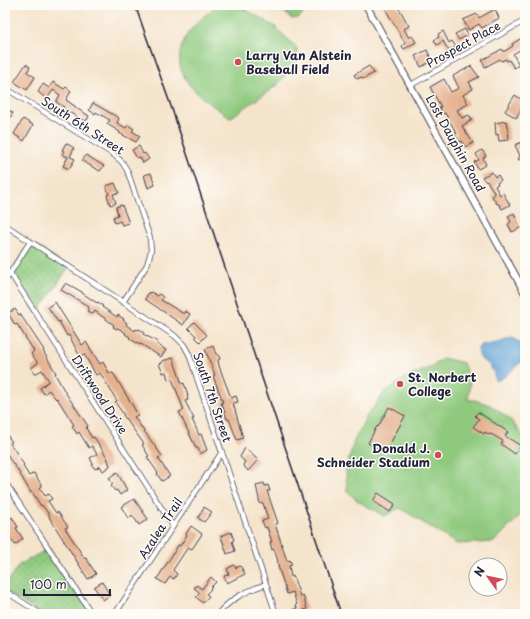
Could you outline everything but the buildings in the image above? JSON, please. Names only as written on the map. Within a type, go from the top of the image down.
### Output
[{"type":"main road","name":"Lost Dauphin Road","points":[[366,5],[525,293]]},
{"type":"street","name":"Prospect Place","points":[[411,85],[524,21]]},
{"type":"street","name":"South 6th Street","points":[[5,88],[113,154],[122,162],[127,170],[150,238],[151,251],[147,265],[123,302]]},
{"type":"street","name":"South 7th Street","points":[[5,225],[175,336],[184,345],[189,354],[276,614]]},
{"type":"street","points":[[5,281],[30,242]]},
{"type":"street","name":"Driftwood Drive","points":[[10,273],[173,526]]},
{"type":"street","name":"Azalea Trail","points":[[115,614],[222,452]]},
{"type":"street","points":[[5,482],[92,614]]},
{"type":"street","points":[[218,614],[232,600],[240,595],[266,584]]},
{"type":"street","points":[[5,591],[41,614]]},
{"type":"green space","name":"Larry Van Alstein Baseball Field","points":[[217,5],[238,5],[274,26],[297,48],[298,60],[276,86],[230,118],[195,91],[183,74],[180,64],[180,53],[188,33]]},
{"type":"green space","points":[[277,5],[311,5],[299,18],[292,19]]},
{"type":"green space","points":[[30,242],[69,267],[37,314],[10,273]]},
{"type":"green space","name":"Donald J. Schneider Stadium","points":[[443,358],[463,363],[470,381],[468,400],[474,400],[490,405],[510,419],[525,439],[525,506],[518,518],[494,542],[457,544],[400,508],[384,516],[358,501],[347,491],[346,470],[354,441],[367,416],[385,392],[405,378],[432,367]]},
{"type":"green space","points":[[49,548],[92,614],[41,614],[5,591],[5,585],[19,565]]},
{"type":"water","points":[[511,337],[522,345],[525,359],[497,381],[493,370],[481,359],[478,348],[481,345],[501,341]]},
{"type":"railway","points":[[135,5],[172,109],[341,614]]},
{"type":"place","name":"Larry Van Alstein Baseball Field","points":[[238,62]]},
{"type":"place","name":"St. Norbert College","points":[[400,384]]},
{"type":"place","name":"Donald J. Schneider Stadium","points":[[438,455]]}]
